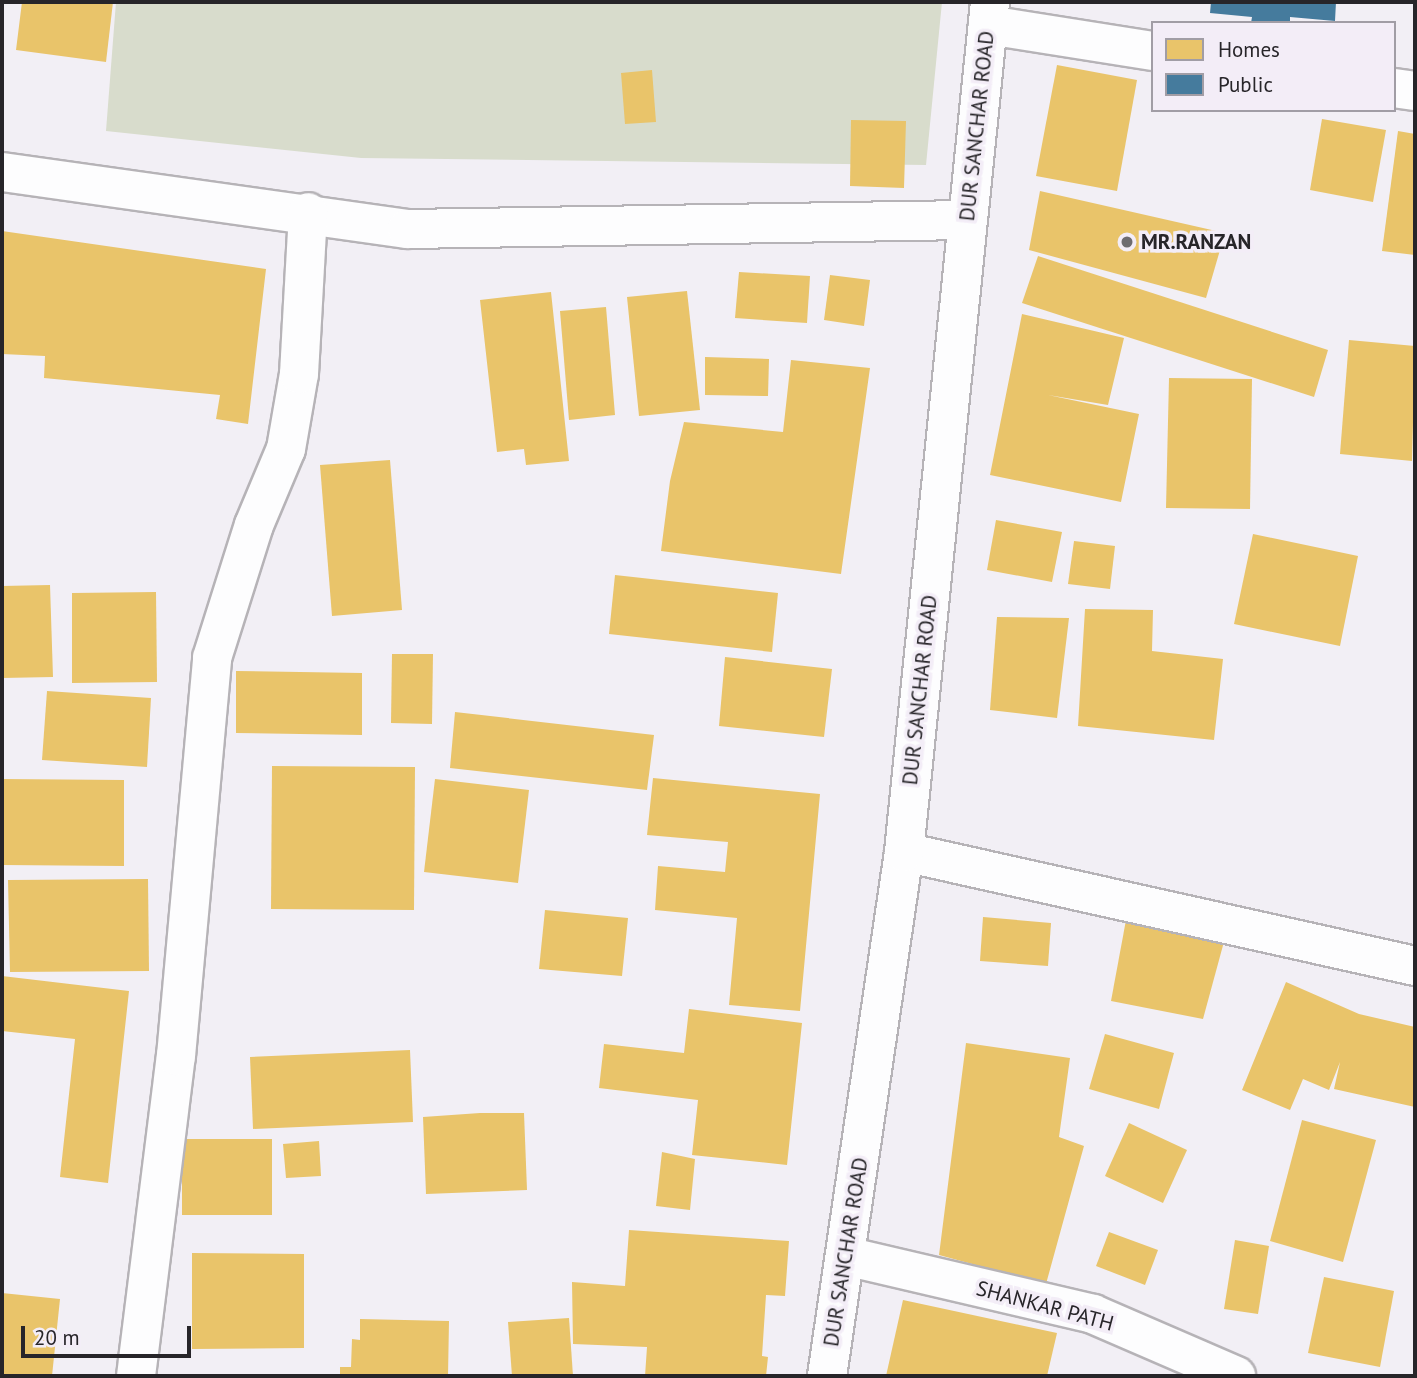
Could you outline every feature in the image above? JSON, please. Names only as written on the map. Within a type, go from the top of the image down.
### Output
[{"type":"street","points":[[989,13],[1151,51]]},
{"type":"street","name":"DUR SANCHAR ROAD","points":[[827,1376],[904,852],[989,13]]},
{"type":"street","points":[[1396,88],[1415,91]]},
{"type":"street","points":[[2,172],[309,212],[407,229],[967,220]]},
{"type":"street","points":[[136,1376],[176,1056],[212,658],[254,525],[286,449],[299,374],[309,212]]},
{"type":"street","points":[[904,852],[1415,966]]},
{"type":"street","name":"SHANKAR PATH","points":[[846,1256],[1093,1314],[1236,1376]]},
{"type":"green space","points":[[116,2],[942,2],[926,165],[361,158],[106,131]]},
{"type":"building: Homes","points":[[22,2],[113,2],[106,62],[16,50]]},
{"type":"building: Homes","points":[[1057,65],[1137,80],[1117,191],[1036,176]]},
{"type":"building: Homes","points":[[652,70],[656,122],[625,124],[621,73]]},
{"type":"building: Homes","points":[[1322,119],[1386,130],[1373,202],[1310,190]]},
{"type":"building: Homes","points":[[851,120],[906,121],[904,188],[850,186]]},
{"type":"building: Homes","points":[[1398,131],[1415,134],[1415,255],[1382,251]]},
{"type":"building: Homes","name":"MR.RANZAN","points":[[1040,191],[1225,233],[1206,298],[1029,250]]},
{"type":"building: Homes","points":[[2,231],[266,269],[248,424],[216,419],[220,395],[44,378],[45,356],[2,354]]},
{"type":"building: Homes","points":[[1038,256],[1328,350],[1314,397],[1022,303]]},
{"type":"building: Homes","points":[[739,272],[810,276],[807,323],[735,318]]},
{"type":"building: Homes","points":[[830,275],[870,280],[864,326],[824,320]]},
{"type":"building: Homes","points":[[687,291],[700,410],[639,416],[627,297]]},
{"type":"building: Homes","points":[[551,292],[569,461],[526,465],[524,449],[497,452],[480,300]]},
{"type":"building: Homes","points":[[606,307],[615,415],[569,420],[560,311]]},
{"type":"building: Homes","points":[[1022,314],[1124,338],[1108,405],[1048,395],[1139,414],[1121,502],[990,475]]},
{"type":"building: Homes","points":[[1349,340],[1415,346],[1412,461],[1340,454]]},
{"type":"building: Homes","points":[[705,357],[769,359],[768,396],[705,395]]},
{"type":"building: Homes","points":[[791,360],[870,368],[841,574],[661,551],[670,481],[684,422],[783,432]]},
{"type":"building: Homes","points":[[1169,378],[1252,379],[1250,509],[1166,508]]},
{"type":"building: Homes","points":[[390,460],[402,610],[332,616],[320,465]]},
{"type":"building: Homes","points":[[996,520],[1062,532],[1052,582],[987,570]]},
{"type":"building: Homes","points":[[1253,534],[1358,556],[1340,646],[1234,624]]},
{"type":"building: Homes","points":[[1074,541],[1115,546],[1110,589],[1068,584]]},
{"type":"building: Homes","points":[[615,575],[778,593],[772,652],[609,634]]},
{"type":"building: Homes","points":[[50,585],[53,677],[2,678],[2,586]]},
{"type":"building: Homes","points":[[156,592],[157,682],[72,683],[72,593]]},
{"type":"building: Homes","points":[[1085,609],[1153,610],[1152,651],[1223,659],[1214,740],[1078,726]]},
{"type":"building: Homes","points":[[997,617],[1069,618],[1057,718],[990,710]]},
{"type":"building: Homes","points":[[392,654],[433,654],[432,724],[391,723]]},
{"type":"building: Homes","points":[[725,657],[832,669],[824,737],[719,726]]},
{"type":"building: Homes","points":[[236,671],[362,673],[362,735],[236,733]]},
{"type":"building: Homes","points":[[47,691],[151,698],[147,767],[42,760]]},
{"type":"building: Homes","points":[[455,712],[654,735],[647,790],[450,768]]},
{"type":"building: Homes","points":[[272,766],[415,767],[414,910],[271,909]]},
{"type":"building: Homes","points":[[653,778],[820,794],[800,1011],[729,1005],[737,918],[655,910],[658,866],[725,872],[728,842],[647,835]]},
{"type":"building: Homes","points":[[2,779],[124,780],[124,866],[2,865]]},
{"type":"building: Homes","points":[[435,779],[529,790],[518,883],[424,872]]},
{"type":"building: Homes","points":[[148,879],[149,971],[10,972],[8,880]]},
{"type":"building: Homes","points":[[545,910],[628,918],[622,976],[539,969]]},
{"type":"building: Homes","points":[[983,917],[1051,923],[1048,966],[980,961]]},
{"type":"building: Homes","points":[[1126,920],[1225,938],[1203,1019],[1111,1001]]},
{"type":"building: Homes","points":[[2,976],[129,991],[108,1183],[60,1177],[75,1039],[2,1031]]},
{"type":"building: Homes","points":[[1286,982],[1359,1014],[1415,1027],[1415,1107],[1334,1089],[1340,1062],[1329,1090],[1303,1079],[1290,1110],[1242,1090]]},
{"type":"building: Homes","points":[[689,1009],[802,1023],[787,1165],[692,1155],[698,1100],[599,1088],[604,1044],[684,1053]]},
{"type":"building: Homes","points":[[1105,1034],[1174,1053],[1159,1109],[1089,1089]]},
{"type":"building: Homes","points":[[966,1043],[1070,1058],[1059,1137],[1084,1146],[1046,1284],[939,1255]]},
{"type":"building: Homes","points":[[410,1050],[413,1122],[253,1129],[250,1057]]},
{"type":"building: Homes","points":[[524,1113],[527,1190],[426,1194],[423,1117]]},
{"type":"building: Homes","points":[[1302,1120],[1376,1140],[1343,1262],[1270,1241]]},
{"type":"building: Homes","points":[[1129,1123],[1187,1150],[1163,1203],[1105,1176]]},
{"type":"building: Homes","points":[[182,1139],[272,1139],[272,1215],[182,1215]]},
{"type":"building: Homes","points":[[319,1141],[321,1176],[286,1178],[283,1144]]},
{"type":"building: Homes","points":[[662,1152],[695,1159],[690,1210],[656,1206]]},
{"type":"building: Homes","points":[[629,1230],[789,1241],[785,1296],[766,1295],[762,1356],[768,1357],[766,1376],[645,1376],[647,1347],[573,1344],[572,1282],[625,1286]]},
{"type":"building: Homes","points":[[1109,1232],[1158,1250],[1145,1285],[1096,1266]]},
{"type":"building: Homes","points":[[1235,1240],[1269,1246],[1258,1314],[1224,1309]]},
{"type":"building: Homes","points":[[192,1253],[304,1254],[304,1348],[192,1349]]},
{"type":"building: Homes","points":[[1324,1277],[1394,1291],[1380,1367],[1308,1353]]},
{"type":"building: Homes","points":[[2,1293],[60,1299],[52,1376],[2,1376]]},
{"type":"building: Homes","points":[[903,1300],[1057,1333],[1047,1376],[886,1376]]},
{"type":"building: Homes","points":[[569,1318],[573,1376],[512,1376],[508,1322]]},
{"type":"building: Homes","points":[[360,1319],[449,1321],[448,1376],[340,1376],[340,1367],[351,1367],[352,1339],[360,1340]]},
{"type":"building: Public","points":[[1211,2],[1336,2],[1335,21],[1290,17],[1290,21],[1251,21],[1252,17],[1210,13]]},
{"type":"place","name":"MR.RANZAN","points":[[1127,242]]}]
